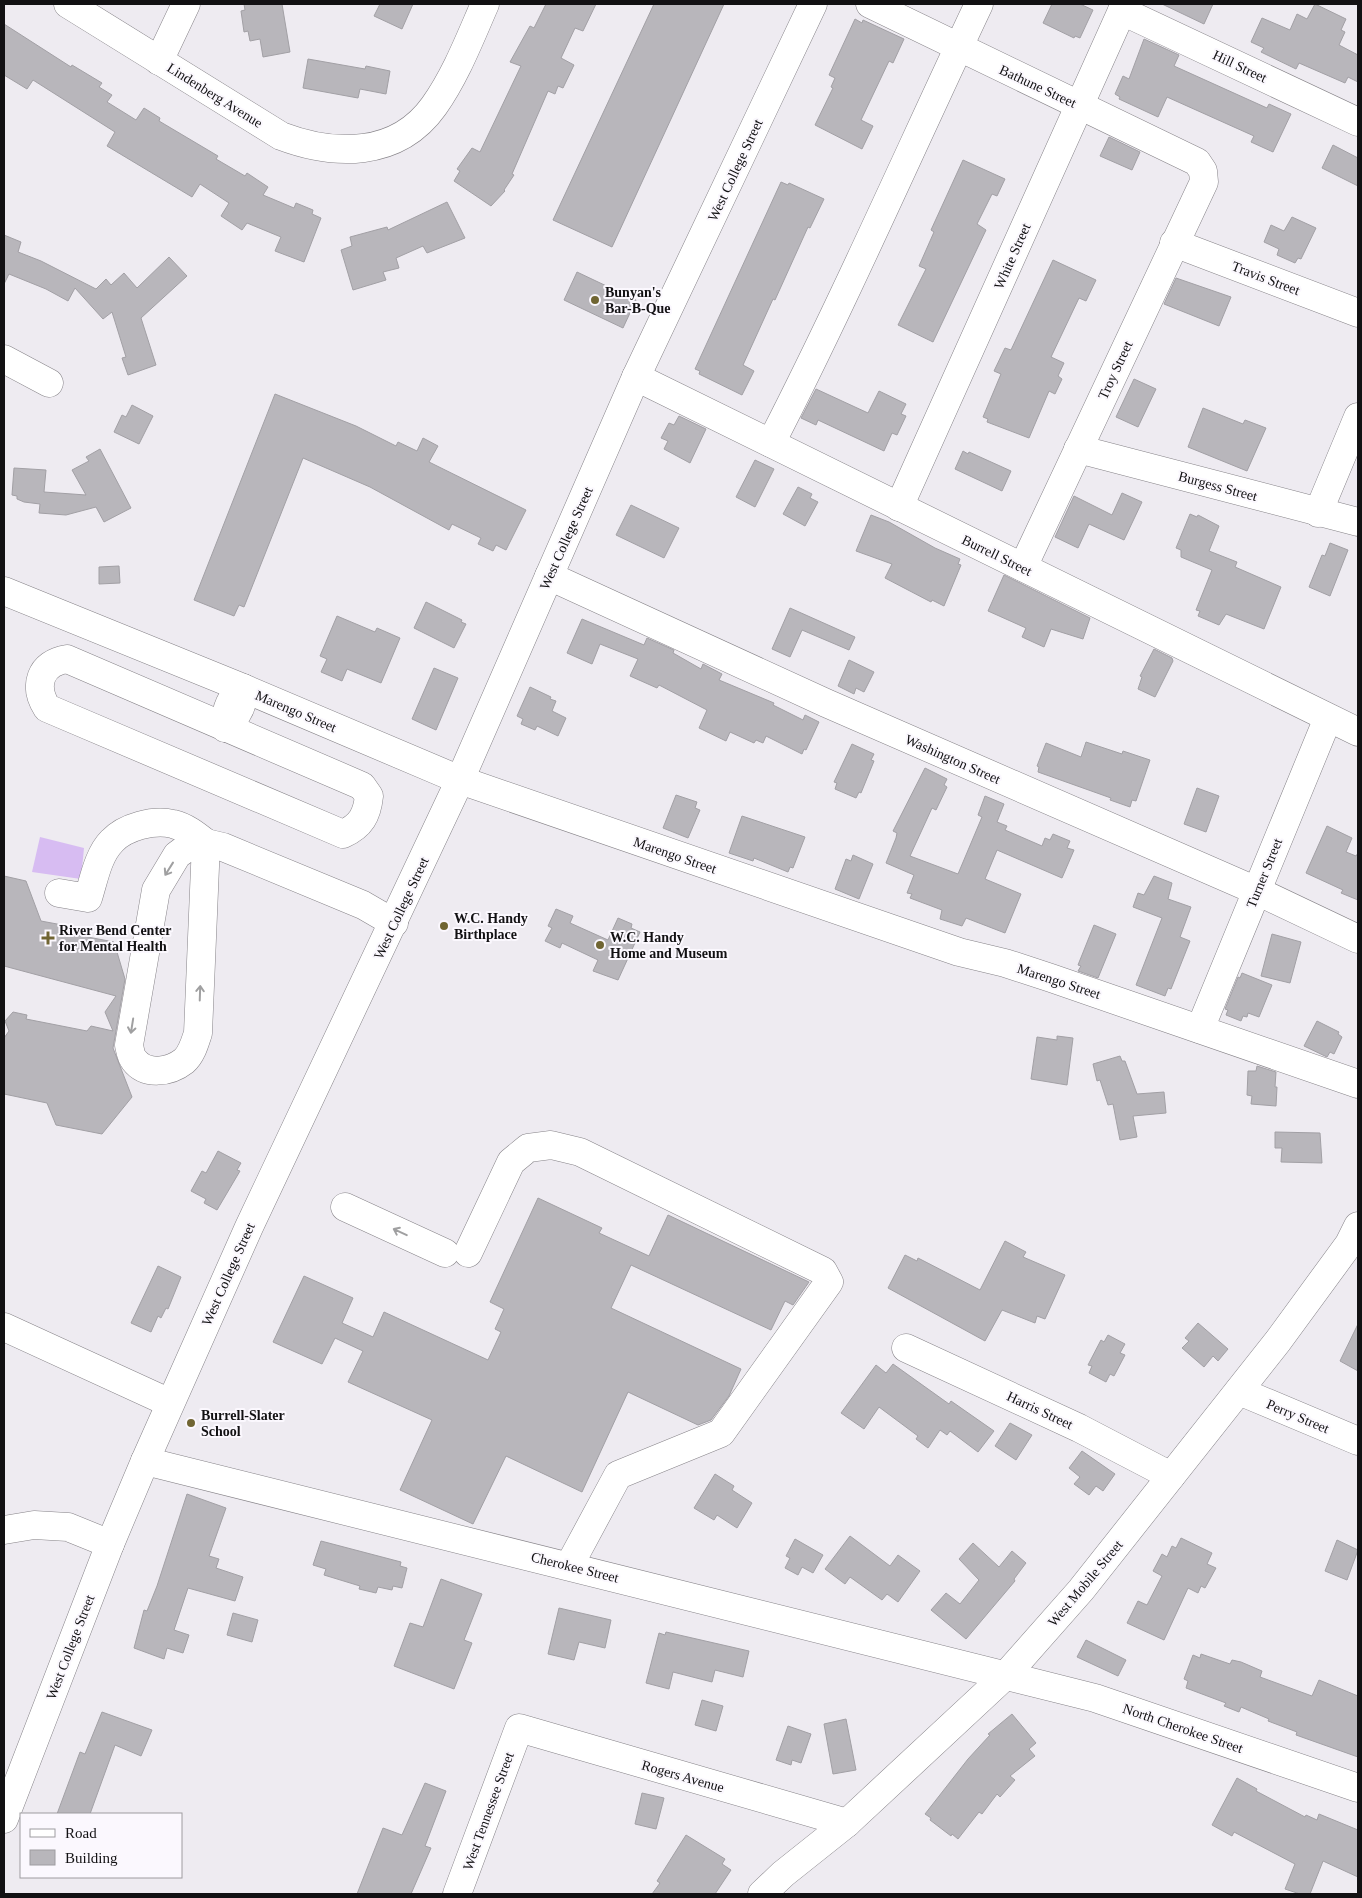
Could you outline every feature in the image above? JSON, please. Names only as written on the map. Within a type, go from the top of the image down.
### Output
[{"type":"street","name":"Lindenberg Avenue","points":[[68,4],[281,136],[304,144],[350,150],[375,147],[416,125],[433,108],[446,88],[486,4]]},
{"type":"street","points":[[160,61],[186,4]]},
{"type":"street","name":"West College Street","points":[[4,1818],[12,1781],[170,1404],[249,1227],[460,780],[636,377],[813,4]]},
{"type":"street","name":"Bathune Street","points":[[870,4],[1196,162],[1203,171]]},
{"type":"street","points":[[771,443],[881,215],[979,4]]},
{"type":"street","name":"White Street","points":[[900,507],[1123,7]]},
{"type":"street","name":"Hill Street","points":[[1123,7],[1358,122]]},
{"type":"street","name":"Troy Street","points":[[1023,567],[1204,182],[1203,171]]},
{"type":"street","name":"Travis Street","points":[[1174,243],[1358,313]]},
{"type":"street","points":[[4,359],[49,383]]},
{"type":"street","name":"Burrell Street","points":[[636,377],[1358,732]]},
{"type":"street","points":[[1318,513],[1358,417]]},
{"type":"street","name":"Burgess Street","points":[[1078,449],[1358,522]]},
{"type":"street","name":"Washington Street","points":[[549,576],[826,703],[1257,891],[1358,938]]},
{"type":"street","name":"Marengo Street","points":[[4,591],[243,688],[460,780],[864,921],[958,952],[1005,963],[1051,978],[1358,1084]]},
{"type":"street","points":[[68,659],[225,728],[362,786],[369,796],[368,810],[363,820],[353,830],[343,834],[47,708],[40,697],[39,684],[45,671],[57,660],[68,659]]},
{"type":"street","points":[[225,728],[234,720],[244,698],[243,688]]},
{"type":"street","name":"Turner Street","points":[[1200,1029],[1328,718]]},
{"type":"street","points":[[59,893],[88,898],[101,857],[111,841],[126,830],[149,824],[172,823],[192,831],[206,843]]},
{"type":"street","points":[[206,843],[198,1033],[193,1049],[185,1060],[171,1068],[155,1072],[142,1067],[133,1060],[129,1045],[156,890],[178,855],[192,844],[206,843],[223,847],[363,905],[394,923]]},
{"type":"street","points":[[345,1207],[456,1253],[510,1162],[528,1148],[551,1145],[580,1152],[823,1271],[829,1282],[721,1433],[618,1476],[569,1566]]},
{"type":"street","name":"West Mobile Street","points":[[762,1894],[783,1874],[847,1823],[1005,1676],[1081,1590],[1239,1391],[1349,1244],[1358,1226]]},
{"type":"street","points":[[4,1327],[170,1404]]},
{"type":"street","name":"Harris Street","points":[[906,1348],[1079,1428],[1171,1476]]},
{"type":"street","name":"Perry Street","points":[[1239,1391],[1358,1441]]},
{"type":"street","name":"Cherokee Street","points":[[145,1461],[1005,1676]]},
{"type":"street","points":[[4,1530],[34,1526],[68,1527],[110,1544]]},
{"type":"street","name":"North Cherokee Street","points":[[1005,1676],[1095,1698],[1358,1788]]},
{"type":"street","name":"Rogers Avenue","points":[[519,1728],[847,1823]]},
{"type":"street","name":"West Tennessee Street","points":[[457,1894],[519,1728]]},
{"type":"shaded area","points":[[40,837],[84,848],[81,879],[32,872]]},
{"type":"building","points":[[244,4],[282,4],[290,52],[263,57],[260,39],[250,41],[248,31],[244,32],[241,11],[245,10]]},
{"type":"building","points":[[380,4],[413,4],[402,29],[374,16]]},
{"type":"building","points":[[546,4],[596,4],[583,31],[575,28],[561,58],[574,65],[563,88],[558,86],[555,94],[548,91],[512,174],[514,175],[505,191],[491,206],[454,181],[460,171],[457,169],[472,148],[480,152],[521,66],[510,62],[530,26],[534,28]]},
{"type":"building","points":[[654,4],[724,4],[612,247],[553,220]]},
{"type":"building","points":[[1052,4],[1080,4],[1093,10],[1080,38],[1075,36],[1074,38],[1043,23]]},
{"type":"building","points":[[1162,4],[1213,4],[1204,24]]},
{"type":"building","points":[[1315,4],[1346,19],[1341,30],[1345,32],[1339,45],[1358,55],[1358,82],[1348,77],[1345,83],[1299,63],[1296,69],[1261,52],[1264,48],[1251,42],[1262,18],[1290,30],[1297,14],[1307,19]]},
{"type":"building","points":[[855,19],[862,23],[863,20],[904,39],[893,63],[889,61],[861,120],[873,126],[862,149],[815,125],[833,88],[831,87],[835,78],[829,75]]},
{"type":"building","points":[[4,24],[71,67],[72,65],[102,83],[99,87],[112,95],[107,102],[136,120],[144,108],[160,118],[159,121],[218,156],[216,159],[245,176],[247,173],[268,187],[263,195],[294,208],[296,203],[313,210],[312,214],[321,218],[304,262],[275,251],[281,237],[247,223],[242,230],[221,216],[229,203],[200,184],[192,197],[107,146],[115,132],[33,80],[27,89],[4,75]]},
{"type":"building","points":[[1144,39],[1179,55],[1174,66],[1267,108],[1269,104],[1291,114],[1273,152],[1251,142],[1254,136],[1167,97],[1158,117],[1119,99],[1120,97],[1115,94],[1123,76],[1129,79]]},
{"type":"building","points":[[308,59],[365,69],[366,66],[390,71],[386,94],[360,89],[358,98],[303,88]]},
{"type":"building","points":[[1109,137],[1140,152],[1132,170],[1100,156]]},
{"type":"building","points":[[1333,145],[1358,158],[1358,186],[1322,168]]},
{"type":"building","points":[[963,160],[1005,179],[997,196],[992,194],[977,224],[986,230],[933,342],[898,325],[926,269],[919,266],[934,232],[931,230]]},
{"type":"building","points":[[781,182],[788,185],[789,183],[824,199],[810,228],[808,227],[743,365],[754,371],[742,395],[699,374],[700,371],[695,369]]},
{"type":"building","points":[[447,202],[465,238],[427,253],[423,246],[396,258],[399,268],[383,272],[386,280],[353,290],[341,250],[352,246],[350,237],[387,227],[388,230]]},
{"type":"building","points":[[1292,217],[1316,228],[1301,259],[1298,258],[1295,263],[1277,255],[1279,249],[1264,242],[1271,225],[1284,231]]},
{"type":"building","points":[[4,235],[21,242],[18,252],[41,261],[96,289],[106,279],[111,285],[124,273],[137,288],[169,257],[187,276],[141,318],[156,365],[128,375],[122,358],[126,357],[112,312],[103,319],[75,288],[68,301],[46,289],[9,274],[4,284]]},
{"type":"building","points":[[1053,260],[1096,280],[1086,301],[1079,298],[1051,357],[1064,363],[1058,376],[1062,379],[1055,394],[1049,391],[1029,438],[987,422],[988,419],[983,417],[1001,374],[994,371],[1005,348],[1011,350]]},
{"type":"building","name":"Bunyan's Bar-B-Que","points":[[577,272],[636,300],[623,328],[564,300]]},
{"type":"building","points":[[1176,278],[1231,297],[1219,326],[1164,304]]},
{"type":"building","points":[[1134,379],[1156,389],[1138,427],[1116,417]]},
{"type":"building","points":[[816,389],[868,413],[879,391],[906,404],[901,414],[906,416],[897,435],[892,433],[884,451],[818,420],[816,425],[801,418]]},
{"type":"building","points":[[275,394],[356,426],[396,446],[398,442],[417,451],[423,438],[438,446],[429,462],[526,510],[506,550],[496,545],[493,551],[478,544],[481,538],[452,524],[449,530],[370,487],[303,458],[244,607],[239,605],[234,616],[194,600]]},
{"type":"building","points":[[132,405],[153,416],[139,444],[114,432],[122,415],[126,417]]},
{"type":"building","points":[[1203,408],[1243,424],[1245,420],[1266,428],[1247,471],[1188,447]]},
{"type":"building","points":[[679,416],[706,429],[690,463],[664,449],[668,441],[661,438],[669,423],[674,425]]},
{"type":"building","points":[[100,449],[131,508],[104,522],[96,507],[66,515],[39,513],[40,504],[24,502],[17,499],[17,496],[12,495],[14,468],[46,470],[44,492],[86,495],[72,470],[89,461],[86,457]]},
{"type":"building","points":[[963,451],[1011,471],[1002,491],[955,469]]},
{"type":"building","points":[[755,460],[774,469],[755,507],[736,497]]},
{"type":"building","points":[[798,487],[812,494],[810,498],[818,502],[805,526],[783,514]]},
{"type":"building","points":[[1122,493],[1142,502],[1124,540],[1089,524],[1078,548],[1055,537],[1074,496],[1112,515]]},
{"type":"building","points":[[631,505],[679,528],[664,558],[616,535]]},
{"type":"building","points":[[1190,514],[1197,517],[1198,515],[1219,526],[1209,551],[1237,562],[1235,567],[1281,587],[1264,629],[1226,614],[1219,625],[1198,616],[1200,611],[1196,610],[1212,570],[1181,557],[1181,550],[1176,548]]},
{"type":"building","points":[[871,515],[889,522],[935,548],[960,559],[958,564],[961,565],[944,606],[932,600],[931,602],[885,578],[892,564],[856,551]]},
{"type":"building","points":[[1330,543],[1348,550],[1330,596],[1309,587],[1322,555],[1325,556]]},
{"type":"building","points":[[119,566],[120,583],[99,584],[99,567]]},
{"type":"building","points":[[1004,575],[1090,618],[1083,639],[1051,629],[1044,647],[1022,637],[1026,628],[988,611]]},
{"type":"building","points":[[426,602],[462,620],[461,622],[466,624],[454,648],[414,628]]},
{"type":"building","points":[[790,608],[855,637],[849,650],[802,630],[790,657],[772,649]]},
{"type":"building","points":[[337,616],[375,632],[377,628],[400,638],[381,683],[347,669],[342,681],[321,672],[327,659],[320,656]]},
{"type":"building","points":[[582,619],[644,645],[647,638],[674,650],[673,653],[701,669],[703,664],[722,674],[719,680],[774,703],[773,705],[803,720],[805,715],[819,722],[806,750],[804,749],[802,754],[766,736],[763,743],[756,740],[754,743],[730,732],[726,741],[699,728],[707,710],[659,685],[657,688],[630,676],[638,659],[600,644],[592,664],[567,653]]},
{"type":"building","points":[[1154,649],[1172,658],[1173,661],[1155,697],[1138,689],[1142,677],[1140,676]]},
{"type":"building","points":[[849,660],[874,672],[864,692],[856,688],[854,694],[838,686]]},
{"type":"building","points":[[434,668],[458,678],[436,730],[412,719]]},
{"type":"building","points":[[530,687],[556,701],[552,711],[566,718],[558,736],[537,726],[535,730],[521,724],[523,719],[517,716]]},
{"type":"building","points":[[1086,742],[1122,754],[1123,751],[1150,760],[1136,801],[1132,800],[1130,807],[1110,800],[1111,798],[1038,772],[1039,767],[1037,766],[1046,743],[1081,757]]},
{"type":"building","points":[[852,744],[874,754],[871,760],[874,761],[861,793],[859,792],[856,798],[835,789],[837,783],[834,782]]},
{"type":"building","points":[[925,768],[947,779],[944,785],[947,787],[936,810],[932,808],[910,856],[958,874],[982,817],[978,815],[985,796],[1004,804],[997,822],[1007,826],[1005,830],[1042,846],[1045,838],[1050,840],[1053,834],[1070,841],[1067,848],[1074,850],[1062,878],[997,850],[985,879],[1021,894],[1005,933],[966,918],[962,926],[940,919],[942,910],[910,898],[912,894],[907,893],[914,875],[886,863],[896,838],[897,833],[893,831]]},
{"type":"building","points":[[1197,788],[1219,796],[1206,832],[1184,824]]},
{"type":"building","points":[[676,795],[697,802],[695,808],[700,810],[688,838],[663,828]]},
{"type":"building","points":[[742,816],[805,837],[793,868],[790,867],[788,872],[754,858],[753,861],[729,853]]},
{"type":"building","points":[[1327,826],[1352,838],[1346,852],[1356,856],[1358,853],[1358,900],[1341,893],[1343,890],[1306,873]]},
{"type":"building","points":[[853,855],[873,864],[859,899],[835,889],[846,859],[851,861]]},
{"type":"building","points":[[4,876],[26,881],[41,921],[73,927],[72,934],[114,942],[125,979],[113,1048],[132,1097],[102,1134],[56,1125],[47,1103],[4,1094],[4,1038],[9,1031],[5,1021],[13,1012],[27,1015],[26,1019],[87,1031],[91,1026],[113,1031],[105,1012],[116,996],[4,966]]},
{"type":"building","points":[[1154,876],[1172,883],[1168,899],[1191,907],[1180,937],[1190,941],[1171,989],[1168,988],[1165,996],[1136,985],[1162,918],[1133,907],[1138,893],[1144,895]]},
{"type":"building","name":"W.C. Handy Home and Museum","points":[[556,909],[573,916],[570,923],[608,940],[618,918],[632,924],[631,928],[640,932],[618,980],[593,971],[598,960],[562,943],[560,948],[545,941],[552,928],[548,926]]},
{"type":"building","points":[[1094,925],[1116,934],[1098,978],[1078,971],[1081,966],[1078,965]]},
{"type":"building","points":[[1272,934],[1301,942],[1290,983],[1261,976]]},
{"type":"building","points":[[1242,973],[1272,985],[1259,1017],[1248,1013],[1247,1017],[1243,1016],[1241,1021],[1226,1015],[1228,1010],[1225,1009],[1238,977],[1240,978]]},
{"type":"building","points":[[1317,1021],[1339,1032],[1338,1034],[1342,1037],[1334,1054],[1330,1052],[1327,1057],[1304,1046]]},
{"type":"building","points":[[1057,1036],[1073,1038],[1067,1085],[1031,1079],[1037,1037],[1057,1040]]},
{"type":"building","points":[[1120,1056],[1122,1061],[1125,1061],[1137,1094],[1164,1092],[1166,1113],[1133,1116],[1137,1137],[1120,1140],[1113,1104],[1108,1105],[1100,1080],[1097,1081],[1093,1064]]},
{"type":"building","points":[[1257,1066],[1276,1072],[1276,1106],[1251,1104],[1252,1096],[1247,1095],[1248,1071],[1256,1071]]},
{"type":"building","points":[[1275,1132],[1320,1133],[1322,1163],[1281,1162],[1282,1148],[1275,1148]]},
{"type":"building","points":[[218,1151],[241,1163],[237,1170],[240,1171],[217,1210],[204,1203],[206,1199],[191,1191],[202,1171],[206,1173]]},
{"type":"building","points":[[538,1198],[602,1228],[599,1233],[649,1256],[668,1215],[809,1282],[793,1305],[785,1301],[771,1330],[631,1265],[611,1308],[741,1369],[729,1396],[711,1420],[698,1425],[628,1392],[582,1492],[506,1456],[473,1524],[400,1490],[432,1420],[348,1382],[363,1351],[335,1338],[322,1364],[273,1342],[304,1276],[353,1298],[342,1323],[373,1337],[384,1312],[488,1360],[501,1332],[495,1329],[504,1309],[490,1302]]},
{"type":"building","points":[[1005,1241],[1026,1252],[1023,1257],[1065,1275],[1045,1319],[1037,1316],[1035,1323],[1002,1310],[985,1341],[888,1288],[905,1255],[917,1261],[918,1258],[980,1290]]},
{"type":"building","points":[[158,1266],[181,1277],[168,1309],[166,1308],[161,1318],[158,1316],[151,1332],[131,1323]]},
{"type":"building","points":[[1198,1323],[1228,1349],[1218,1361],[1213,1356],[1204,1367],[1182,1348],[1189,1341],[1185,1338]]},
{"type":"building","points":[[1358,1324],[1358,1371],[1340,1361]]},
{"type":"building","points":[[1108,1335],[1125,1344],[1120,1353],[1125,1355],[1114,1376],[1110,1374],[1106,1382],[1089,1373],[1092,1366],[1088,1365],[1101,1340],[1104,1342]]},
{"type":"building","points":[[893,1364],[949,1404],[951,1401],[994,1431],[978,1452],[950,1431],[947,1435],[940,1430],[928,1448],[916,1439],[918,1436],[879,1407],[864,1429],[841,1413],[876,1365],[886,1373]]},
{"type":"building","points":[[1010,1423],[1032,1435],[1016,1460],[995,1446]]},
{"type":"building","points":[[1082,1451],[1115,1474],[1103,1491],[1096,1486],[1089,1495],[1074,1484],[1080,1477],[1069,1468]]},
{"type":"building","points":[[715,1474],[734,1486],[732,1490],[752,1503],[737,1528],[717,1515],[714,1520],[694,1508]]},
{"type":"building","points":[[187,1494],[226,1508],[209,1556],[219,1559],[216,1568],[243,1577],[235,1601],[188,1588],[174,1630],[189,1635],[183,1653],[167,1648],[164,1659],[134,1648],[144,1610],[147,1611],[157,1586]]},
{"type":"building","points":[[850,1536],[890,1566],[898,1555],[920,1571],[898,1602],[887,1594],[882,1600],[850,1577],[845,1584],[825,1569]]},
{"type":"building","points":[[1181,1538],[1212,1553],[1207,1564],[1216,1568],[1205,1588],[1201,1586],[1198,1593],[1188,1588],[1164,1640],[1127,1623],[1138,1601],[1147,1605],[1162,1576],[1153,1571],[1162,1554],[1167,1557],[1172,1546],[1176,1548]]},
{"type":"building","points":[[795,1539],[823,1555],[813,1573],[802,1567],[798,1575],[785,1568],[790,1558],[786,1556]]},
{"type":"building","points":[[1337,1540],[1358,1550],[1347,1580],[1325,1571]]},
{"type":"building","points":[[321,1541],[401,1562],[400,1566],[407,1568],[402,1588],[393,1586],[392,1590],[378,1587],[376,1593],[359,1589],[360,1586],[324,1575],[326,1569],[313,1565]]},
{"type":"building","points":[[973,1543],[999,1567],[1012,1551],[1026,1563],[1014,1579],[1015,1581],[966,1639],[931,1610],[946,1593],[960,1604],[979,1580],[959,1559]]},
{"type":"building","points":[[441,1579],[482,1594],[464,1640],[472,1643],[454,1689],[394,1666],[410,1623],[423,1627]]},
{"type":"building","points":[[559,1608],[611,1620],[605,1648],[579,1642],[574,1660],[548,1654]]},
{"type":"building","points":[[233,1613],[258,1620],[252,1642],[227,1635]]},
{"type":"building","points":[[666,1632],[749,1651],[743,1677],[715,1670],[712,1682],[673,1672],[669,1689],[646,1683],[659,1633],[665,1635]]},
{"type":"building","points":[[1086,1640],[1126,1660],[1118,1676],[1077,1657]]},
{"type":"building","points":[[1201,1654],[1230,1664],[1232,1660],[1241,1662],[1262,1671],[1260,1677],[1312,1696],[1319,1680],[1358,1696],[1358,1757],[1296,1735],[1297,1732],[1268,1721],[1269,1719],[1241,1707],[1239,1712],[1224,1706],[1226,1703],[1186,1688],[1188,1681],[1184,1679],[1193,1655],[1200,1658]]},
{"type":"building","points":[[702,1700],[723,1706],[716,1731],[695,1725]]},
{"type":"building","points":[[102,1712],[152,1730],[141,1756],[115,1745],[90,1813],[57,1813],[80,1752],[85,1754]]},
{"type":"building","points":[[1012,1714],[1036,1743],[1029,1749],[1035,1756],[1010,1776],[1015,1780],[1000,1797],[997,1794],[982,1814],[979,1812],[958,1839],[952,1834],[951,1836],[925,1814],[968,1759],[990,1735],[988,1734]]},
{"type":"building","points":[[846,1719],[856,1770],[833,1774],[824,1724]]},
{"type":"building","points":[[788,1726],[811,1734],[801,1763],[792,1760],[791,1765],[776,1760]]},
{"type":"building","points":[[1237,1778],[1257,1789],[1256,1791],[1305,1817],[1306,1815],[1317,1820],[1319,1814],[1358,1830],[1358,1877],[1323,1861],[1310,1894],[1300,1894],[1285,1889],[1295,1864],[1234,1832],[1232,1836],[1212,1825]]},
{"type":"building","points":[[425,1783],[446,1791],[425,1846],[431,1848],[411,1894],[357,1894],[383,1828],[402,1835]]},
{"type":"building","points":[[642,1793],[664,1798],[656,1829],[635,1824]]},
{"type":"building","points":[[686,1835],[725,1859],[722,1864],[731,1870],[715,1894],[652,1894],[660,1883],[657,1881]]},
{"type":"place","name":"Bunyan's Bar-B-Que","points":[[595,300]]},
{"type":"place","name":"W.C. Handy Birthplace","points":[[444,926]]},
{"type":"place","name":"River Bend Center for Mental Health","points":[[48,938]]},
{"type":"place","name":"W.C. Handy Home and Museum","points":[[600,945]]},
{"type":"place","name":"Burrell-Slater School","points":[[191,1423]]}]
